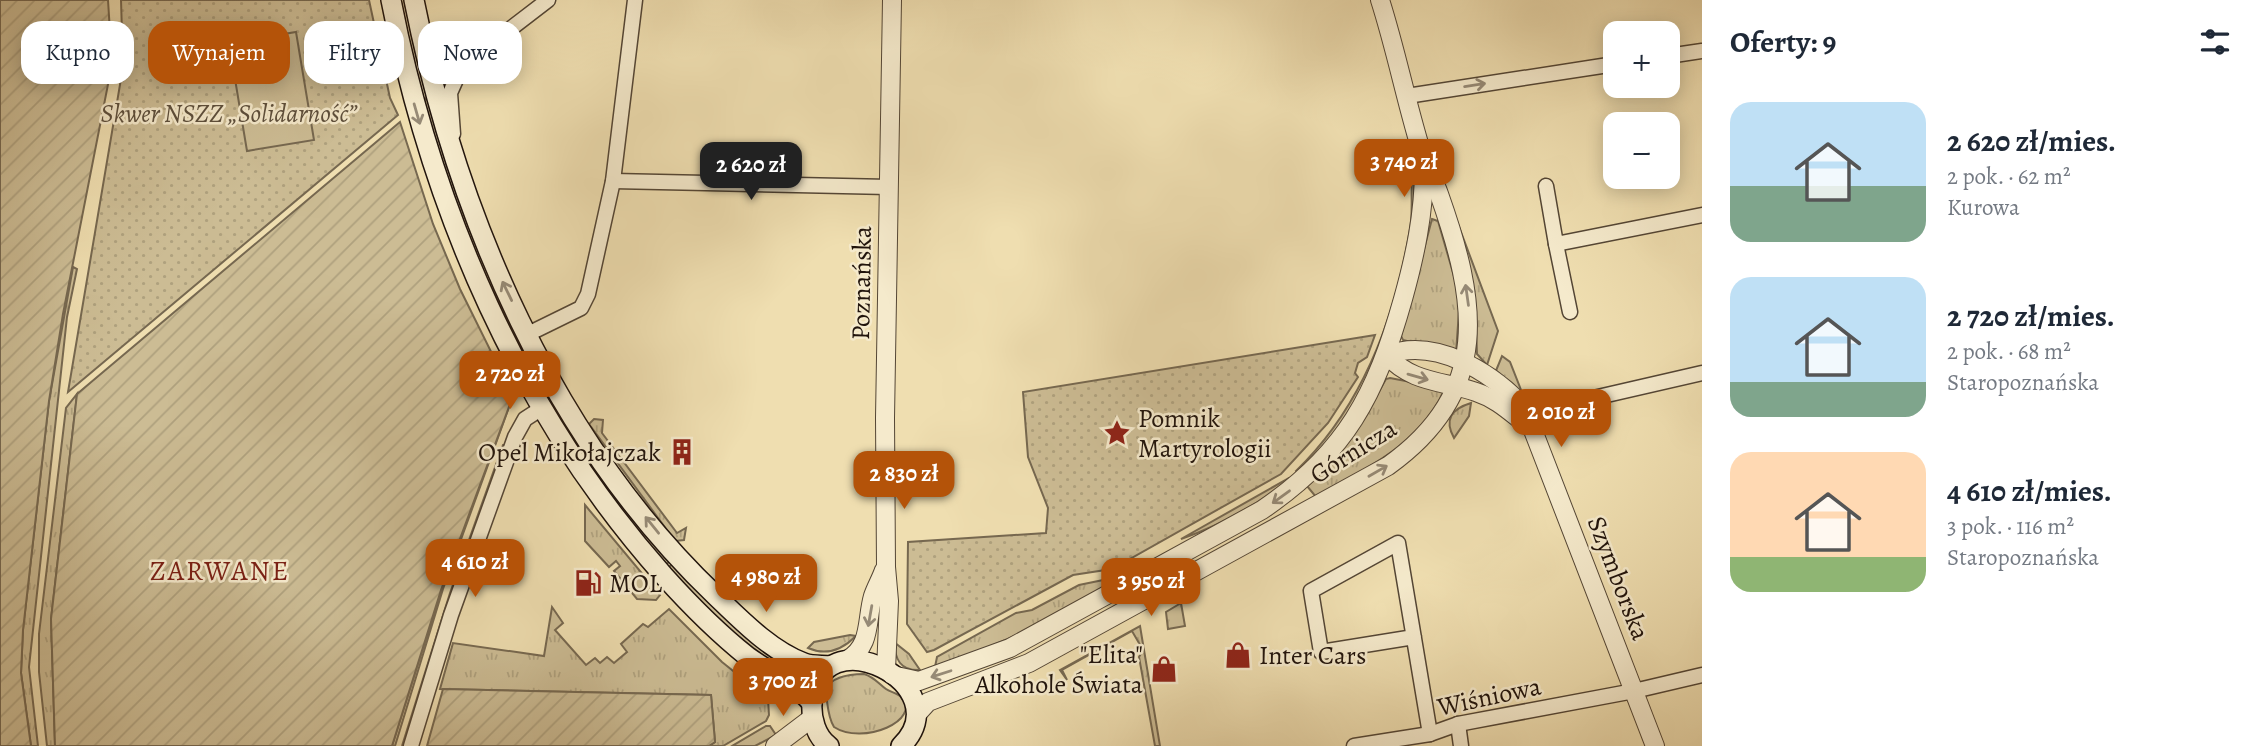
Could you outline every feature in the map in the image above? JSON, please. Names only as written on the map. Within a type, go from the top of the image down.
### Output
[{"type":"main road","points":[[391,0],[418,117],[464,252],[504,338],[542,408],[586,478],[671,583],[721,634],[750,658],[794,684],[812,710]]},
{"type":"main road","points":[[414,0],[455,160],[501,279],[528,334],[595,450],[676,555],[762,637],[804,663],[874,662],[904,685],[918,713],[910,736],[901,746]]},
{"type":"main road","points":[[829,746],[816,730],[812,710],[817,683],[839,663]]},
{"type":"street","points":[[455,160],[450,93],[462,66],[548,0]]},
{"type":"street","points":[[528,334],[582,308],[588,294],[613,181],[635,0]]},
{"type":"street","name":"Poznańska","points":[[889,672],[890,601],[886,567],[892,0]]},
{"type":"street","points":[[1380,0],[1424,162],[1438,192],[1467,291],[1469,328],[1464,362],[1409,349],[1387,355]]},
{"type":"street","points":[[1680,54],[1702,51]]},
{"type":"street","points":[[1407,96],[1603,66]]},
{"type":"street","points":[[1387,355],[1419,239],[1424,162]]},
{"type":"street","points":[[613,181],[889,187]]},
{"type":"street","points":[[1546,186],[1570,312]]},
{"type":"street","points":[[1556,244],[1702,215]]},
{"type":"street","points":[[1387,355],[1405,373],[1456,386],[1497,401],[1527,422],[1702,373]]},
{"type":"street","name":"Górnicza","points":[[889,672],[919,681],[1010,648],[1262,510],[1300,483],[1329,453],[1360,412],[1387,355]]},
{"type":"street","name":"Górnicza","points":[[918,713],[928,702],[1029,663],[1388,466],[1406,453],[1433,425],[1456,386],[1464,362]]},
{"type":"street","name":"Szymborska","points":[[1464,362],[1499,382],[1527,422],[1655,746]]},
{"type":"street","points":[[411,746],[451,615],[515,437],[525,419],[542,408]]},
{"type":"street","points":[[1414,637],[1321,652],[1311,591],[1398,543],[1414,637],[1430,734]]},
{"type":"street","name":"Poznańska","points":[[839,663],[858,654],[864,644],[873,596],[886,567]]},
{"type":"street","name":"Wiśniowa","points":[[1354,746],[1430,734],[1458,724],[1634,691],[1702,675]]},
{"type":"street","points":[[775,746],[812,710]]},
{"type":"street","points":[[1458,724],[1461,746]]},
{"type":"green space","points":[[0,0],[108,0],[109,21],[21,21],[21,84],[108,84],[63,314],[49,401],[23,630],[21,673],[31,746],[0,746]]},
{"type":"green space","name":"Skwer NSZZ „Solidarność”","points":[[121,0],[369,0],[374,21],[304,21],[304,84],[387,84],[398,115],[68,392],[120,84],[134,84],[134,21],[122,21]]},
{"type":"green space","points":[[296,32],[314,140],[247,151],[236,84],[290,84],[290,33]]},
{"type":"green space","points":[[428,96],[454,183],[547,384],[541,388],[471,247],[422,103]]},
{"type":"green space","points":[[400,122],[433,224],[460,289],[513,396],[441,590],[392,746],[55,746],[51,619],[77,394]]},
{"type":"green space","points":[[1414,166],[1414,197],[1411,230],[1397,299],[1387,333],[1360,396],[1344,422],[1298,474],[1296,471],[1340,419],[1372,360],[1385,328],[1404,263],[1412,213]]},
{"type":"green space","points":[[1452,208],[1498,331],[1487,365],[1477,354],[1475,298]]},
{"type":"green space","points":[[1432,219],[1438,221],[1460,297],[1456,353],[1403,340],[1401,336]]},
{"type":"green space","points":[[73,267],[77,269],[67,317],[29,667],[38,746],[31,746],[21,673],[23,630],[49,401]]},
{"type":"green space","points":[[1375,335],[1367,357],[1358,363],[1355,373],[1358,377],[1328,423],[1281,474],[1112,569],[1073,575],[934,650],[927,652],[907,624],[908,542],[1046,533],[1048,508],[1028,457],[1023,392]]},
{"type":"green space","points":[[1502,356],[1510,362],[1525,400],[1495,373]]},
{"type":"green space","points":[[1386,379],[1442,388],[1443,393],[1432,412],[1404,442],[1371,466],[1316,497],[1307,486],[1357,430]]},
{"type":"green space","points":[[77,394],[51,619],[55,746],[47,746],[39,672],[39,634],[66,408]]},
{"type":"green space","points":[[513,396],[443,589],[395,746],[392,746],[441,590]]},
{"type":"green space","points":[[1471,403],[1469,416],[1454,438],[1450,426],[1451,416],[1458,408]]},
{"type":"green space","points":[[565,415],[672,560],[665,565],[616,505],[558,419]]},
{"type":"green space","points":[[594,419],[603,420],[602,433],[677,533],[686,528],[684,540],[675,541],[589,424]]},
{"type":"green space","points":[[503,445],[506,445],[452,592],[402,746],[450,593]]},
{"type":"green space","points":[[1289,478],[1291,480],[1238,514],[1181,539]]},
{"type":"green space","points":[[585,505],[660,595],[656,600],[637,599],[614,571],[620,566],[616,561],[609,567],[585,541]]},
{"type":"green space","points":[[673,563],[783,660],[779,668],[717,620],[668,568]]},
{"type":"green space","points":[[1137,564],[1091,597],[1041,624],[935,667],[937,657],[1016,613],[1032,610],[1079,585],[1108,579]]},
{"type":"green space","points":[[1181,603],[1185,626],[1168,629],[1166,612]]},
{"type":"green space","points":[[552,607],[563,623],[555,630],[586,665],[595,658],[600,663],[607,657],[614,663],[627,652],[621,644],[643,624],[648,627],[669,609],[722,662],[768,699],[769,715],[766,721],[723,746],[709,746],[715,742],[711,695],[440,689],[453,643],[544,656]]},
{"type":"green space","points":[[1140,626],[1160,746],[1155,746],[1139,657],[1143,650],[1132,631],[1062,670],[1067,680],[1060,670]]},
{"type":"green space","points":[[856,636],[834,650],[808,648],[814,642]]},
{"type":"green space","points":[[894,642],[909,654],[920,670],[913,670],[900,663]]},
{"type":"green space","points":[[864,674],[901,697],[906,706],[904,714],[887,728],[874,732],[860,734],[834,727],[825,689],[837,679]]},
{"type":"green space","points":[[443,689],[711,695],[715,742],[709,746],[427,746]]},
{"type":"green space","points":[[770,726],[776,735],[755,746],[732,746]]},
{"type":"place","name":"Pomnik Martyrologii","points":[[1117,433]]},
{"type":"place","name":"Opel Mikołajczak","points":[[682,452]]},
{"type":"place","name":"MOL","points":[[588,583]]},
{"type":"place","name":"Inter Cars","points":[[1238,655]]},
{"type":"place","name":"\"Elita\" Alkohole Świata","points":[[1164,669]]},
{"type":"district","name":"ZARWANE","points":[[220,570]]}]
